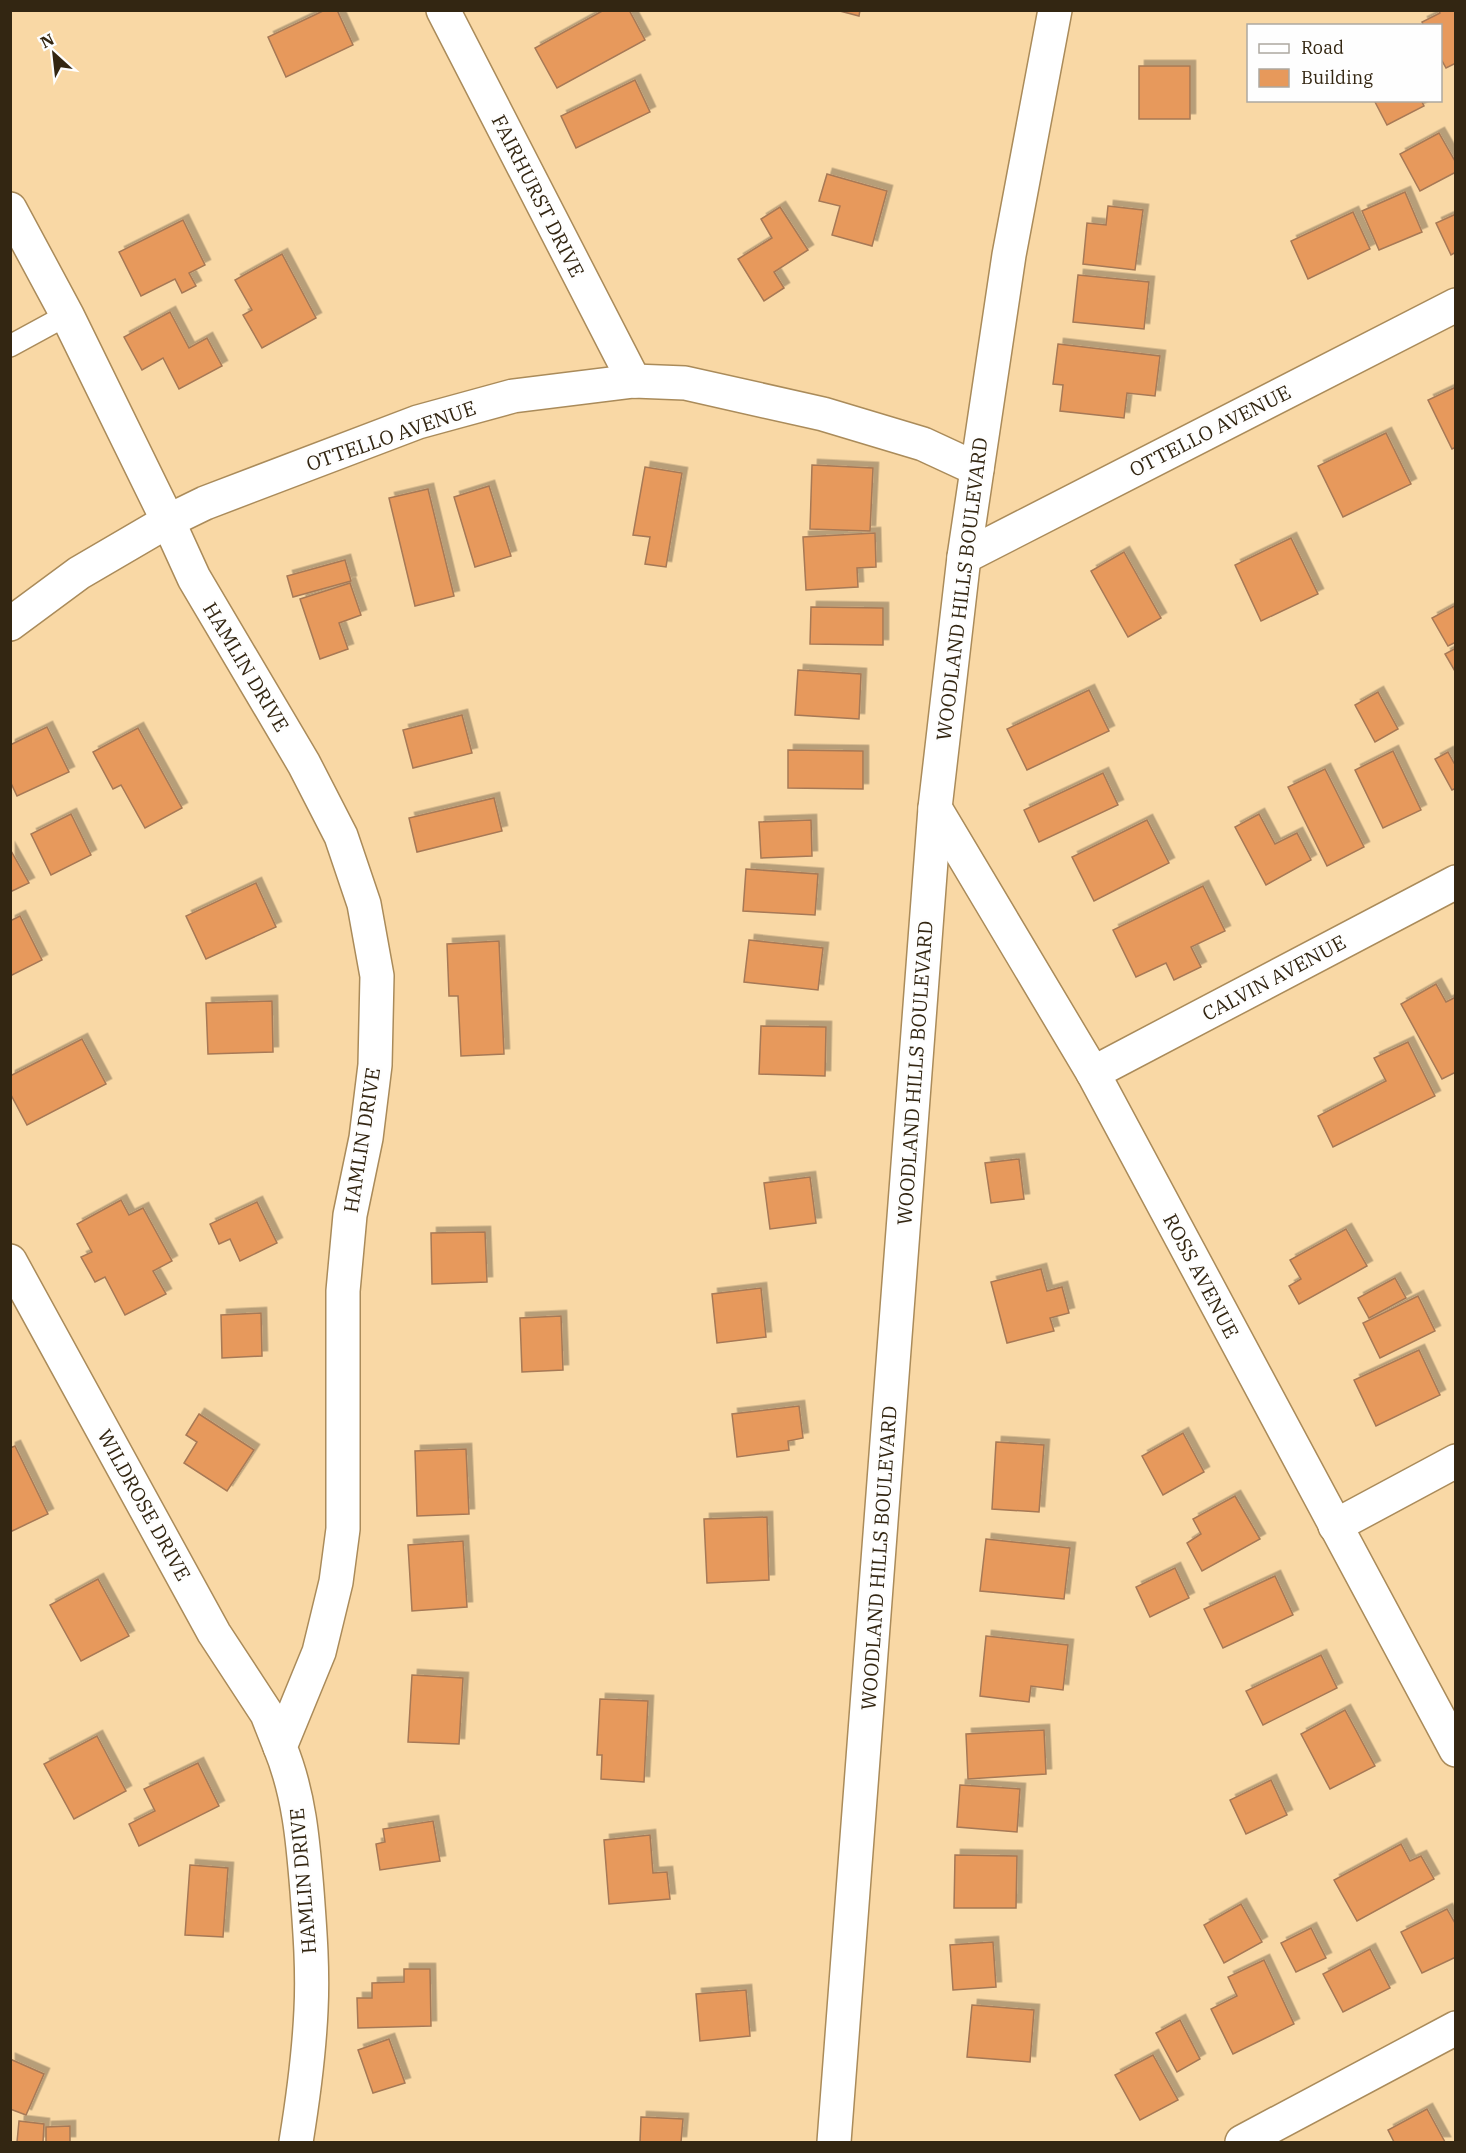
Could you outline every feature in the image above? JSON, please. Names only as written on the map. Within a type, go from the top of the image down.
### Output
[{"type":"street","name":"FAIRHURST DRIVE","points":[[443,10],[634,381]]},
{"type":"street","name":"WOODLAND HILLS BOULEVARD","points":[[834,2142],[935,808],[976,469],[1009,255],[1055,10]]},
{"type":"street","name":"HAMLIN DRIVE","points":[[10,210],[67,315],[194,578],[304,764],[341,836],[364,904],[377,976],[375,1065],[366,1138],[350,1215],[343,1291],[343,1529],[338,1572],[319,1652],[280,1747],[290,1773],[302,1832],[311,1947],[311,2011],[296,2142]]},
{"type":"street","name":"OTTELLO AVENUE","points":[[964,557],[1455,305]]},
{"type":"street","name":"OTTELLO AVENUE","points":[[10,624],[79,573],[168,521],[205,503],[418,422],[513,396],[634,381],[684,383],[823,414],[922,444],[976,469]]},
{"type":"street","name":"ROSS AVENUE","points":[[935,808],[1093,1073],[1455,1750]]},
{"type":"street","name":"CALVIN AVENUE","points":[[1093,1073],[1455,882]]},
{"type":"street","name":"WILDROSE DRIVE","points":[[10,1261],[214,1633],[267,1714],[280,1747]]},
{"type":"street","points":[[1335,1526],[1455,1461]]},
{"type":"street","points":[[1242,2142],[1455,2028]]},
{"type":"lane","points":[[10,346],[67,315]]},
{"type":"building","points":[[325,10],[337,10],[353,45],[286,77],[268,37]]},
{"type":"building","points":[[604,10],[629,10],[645,40],[557,88],[535,48]]},
{"type":"building","points":[[836,10],[860,10],[859,16]]},
{"type":"building","points":[[1439,10],[1456,10],[1456,63],[1446,68],[1442,61],[1442,24],[1423,24],[1422,22],[1440,13]]},
{"type":"building","points":[[1139,66],[1190,66],[1190,119],[1139,119]]},
{"type":"building","points":[[635,80],[650,112],[576,148],[561,116]]},
{"type":"building","points":[[1375,102],[1422,102],[1424,106],[1387,125]]},
{"type":"building","points":[[1439,133],[1456,163],[1456,172],[1420,191],[1400,154]]},
{"type":"building","points":[[827,174],[887,191],[872,246],[832,235],[840,206],[819,201]]},
{"type":"building","points":[[1405,192],[1422,232],[1379,250],[1362,211]]},
{"type":"building","points":[[1108,206],[1143,210],[1135,270],[1083,264],[1087,223],[1106,225]]},
{"type":"building","points":[[780,207],[808,250],[774,272],[784,288],[764,301],[738,259],[772,238],[761,219]]},
{"type":"building","points":[[1353,212],[1370,249],[1308,279],[1291,241]]},
{"type":"building","points":[[1456,214],[1456,252],[1451,255],[1436,223]]},
{"type":"building","points":[[183,220],[205,265],[189,273],[196,286],[182,293],[175,279],[141,296],[119,252]]},
{"type":"building","points":[[282,254],[316,318],[262,348],[243,315],[252,310],[235,280]]},
{"type":"building","points":[[1078,275],[1149,282],[1144,329],[1073,322]]},
{"type":"building","points":[[170,312],[189,348],[207,338],[222,366],[179,389],[163,358],[142,370],[124,337]]},
{"type":"building","points":[[1058,344],[1160,356],[1155,396],[1127,393],[1124,418],[1060,411],[1063,385],[1053,384]]},
{"type":"building","points":[[1456,387],[1456,447],[1452,449],[1428,400]]},
{"type":"building","points":[[1386,433],[1411,484],[1343,517],[1318,466]]},
{"type":"building","points":[[812,465],[873,468],[870,531],[810,529]]},
{"type":"building","points":[[645,467],[682,473],[666,567],[645,564],[650,537],[633,535]]},
{"type":"building","points":[[489,486],[511,556],[475,567],[454,497]]},
{"type":"building","points":[[428,489],[454,596],[415,606],[389,498]]},
{"type":"building","points":[[875,533],[876,567],[857,568],[858,587],[806,590],[803,537]]},
{"type":"building","points":[[1291,538],[1318,594],[1261,621],[1235,565]]},
{"type":"building","points":[[1124,552],[1161,618],[1128,637],[1091,571]]},
{"type":"building","points":[[345,560],[351,581],[293,597],[287,576]]},
{"type":"building","points":[[350,583],[361,615],[339,623],[348,649],[320,659],[300,599]]},
{"type":"building","points":[[1456,605],[1456,642],[1448,646],[1432,618]]},
{"type":"building","points":[[811,607],[883,608],[883,645],[810,644]]},
{"type":"building","points":[[1456,648],[1456,673],[1445,654]]},
{"type":"building","points":[[798,670],[861,674],[859,719],[795,715]]},
{"type":"building","points":[[1089,690],[1109,731],[1027,770],[1007,729]]},
{"type":"building","points":[[1378,692],[1398,729],[1375,742],[1355,705]]},
{"type":"building","points":[[462,715],[472,753],[413,768],[403,730]]},
{"type":"building","points":[[47,727],[69,772],[17,796],[10,781],[10,745]]},
{"type":"building","points":[[138,728],[182,808],[145,828],[121,785],[113,789],[93,752]]},
{"type":"building","points":[[788,750],[863,751],[863,789],[788,788]]},
{"type":"building","points":[[1393,751],[1421,810],[1383,828],[1355,770]]},
{"type":"building","points":[[1448,752],[1454,763],[1456,762],[1456,788],[1452,790],[1435,759]]},
{"type":"building","points":[[1325,769],[1364,847],[1327,866],[1288,787]]},
{"type":"building","points":[[1103,773],[1118,805],[1039,842],[1024,810]]},
{"type":"building","points":[[494,798],[502,831],[417,852],[409,818]]},
{"type":"building","points":[[71,814],[91,855],[51,875],[31,834]]},
{"type":"building","points":[[1259,814],[1275,844],[1297,833],[1311,860],[1266,885],[1235,827]]},
{"type":"building","points":[[811,820],[812,856],[761,858],[759,822]]},
{"type":"building","points":[[1147,820],[1169,863],[1094,901],[1072,857]]},
{"type":"building","points":[[10,849],[29,883],[10,892]]},
{"type":"building","points":[[746,869],[818,874],[815,915],[743,911]]},
{"type":"building","points":[[256,883],[276,927],[206,959],[186,916]]},
{"type":"building","points":[[1203,886],[1225,931],[1191,947],[1201,967],[1174,980],[1166,963],[1136,977],[1113,930]]},
{"type":"building","points":[[20,916],[42,960],[10,976],[10,921]]},
{"type":"building","points":[[749,940],[823,948],[818,990],[744,982]]},
{"type":"building","points":[[499,941],[504,1054],[461,1056],[458,996],[449,996],[447,944]]},
{"type":"building","points":[[1436,984],[1446,1002],[1456,997],[1456,1072],[1442,1079],[1401,1004]]},
{"type":"building","points":[[272,1001],[273,1052],[208,1054],[206,1003]]},
{"type":"building","points":[[761,1026],[826,1027],[825,1076],[759,1074]]},
{"type":"building","points":[[82,1039],[106,1084],[27,1125],[10,1093],[10,1076]]},
{"type":"building","points":[[1408,1042],[1435,1096],[1333,1147],[1318,1116],[1386,1081],[1374,1058]]},
{"type":"building","points":[[1019,1159],[1024,1199],[991,1203],[985,1163]]},
{"type":"building","points":[[810,1177],[816,1223],[770,1229],[764,1183]]},
{"type":"building","points":[[121,1200],[129,1215],[143,1208],[172,1261],[153,1271],[166,1294],[125,1315],[105,1277],[95,1282],[81,1257],[92,1252],[77,1224]]},
{"type":"building","points":[[257,1202],[277,1243],[240,1261],[230,1239],[219,1244],[210,1224]]},
{"type":"building","points":[[1346,1229],[1367,1266],[1299,1304],[1289,1286],[1301,1279],[1290,1260]]},
{"type":"building","points":[[485,1232],[487,1282],[432,1284],[431,1233]]},
{"type":"building","points":[[1041,1269],[1047,1291],[1062,1287],[1069,1313],[1050,1318],[1054,1331],[1007,1343],[991,1282]]},
{"type":"building","points":[[1395,1278],[1406,1298],[1369,1318],[1358,1298]]},
{"type":"building","points":[[761,1288],[766,1337],[717,1343],[712,1294]]},
{"type":"building","points":[[1418,1296],[1435,1331],[1380,1358],[1363,1323]]},
{"type":"building","points":[[261,1313],[262,1356],[222,1358],[221,1315]]},
{"type":"building","points":[[561,1316],[563,1370],[522,1372],[520,1318]]},
{"type":"building","points":[[1419,1350],[1440,1395],[1376,1426],[1354,1380]]},
{"type":"building","points":[[799,1406],[803,1438],[788,1441],[789,1450],[737,1457],[732,1414]]},
{"type":"building","points":[[199,1414],[254,1450],[227,1491],[184,1463],[197,1442],[186,1435]]},
{"type":"building","points":[[1183,1433],[1204,1472],[1163,1495],[1142,1456]]},
{"type":"building","points":[[996,1442],[1044,1445],[1039,1512],[992,1509]]},
{"type":"building","points":[[15,1446],[48,1514],[10,1532],[10,1448]]},
{"type":"building","points":[[466,1449],[469,1514],[417,1516],[415,1451]]},
{"type":"building","points":[[1235,1496],[1260,1539],[1202,1571],[1187,1543],[1201,1534],[1193,1519]]},
{"type":"building","points":[[767,1517],[769,1580],[707,1583],[704,1519]]},
{"type":"building","points":[[986,1539],[1070,1548],[1064,1599],[980,1591]]},
{"type":"building","points":[[463,1541],[467,1607],[412,1611],[408,1545]]},
{"type":"building","points":[[1175,1568],[1189,1598],[1150,1617],[1136,1587]]},
{"type":"building","points":[[1275,1576],[1293,1615],[1223,1648],[1204,1609]]},
{"type":"building","points":[[98,1579],[129,1636],[81,1661],[50,1605]]},
{"type":"building","points":[[986,1636],[1068,1645],[1063,1690],[1031,1686],[1029,1702],[980,1696]]},
{"type":"building","points":[[1321,1655],[1337,1688],[1263,1725],[1246,1691]]},
{"type":"building","points":[[412,1675],[463,1678],[459,1744],[408,1742]]},
{"type":"building","points":[[600,1699],[648,1701],[644,1782],[601,1779],[602,1755],[597,1755]]},
{"type":"building","points":[[1345,1710],[1375,1766],[1330,1789],[1301,1734]]},
{"type":"building","points":[[1044,1730],[1046,1774],[968,1779],[966,1734]]},
{"type":"building","points":[[97,1736],[126,1791],[74,1819],[44,1764]]},
{"type":"building","points":[[198,1763],[219,1806],[139,1846],[129,1824],[155,1811],[144,1789]]},
{"type":"building","points":[[1271,1780],[1287,1815],[1246,1834],[1230,1800]]},
{"type":"building","points":[[960,1785],[1020,1789],[1017,1832],[957,1827]]},
{"type":"building","points":[[433,1821],[440,1861],[380,1870],[376,1844],[385,1842],[383,1829]]},
{"type":"building","points":[[650,1835],[653,1873],[667,1872],[670,1899],[609,1904],[604,1840]]},
{"type":"building","points":[[1401,1844],[1410,1861],[1421,1856],[1434,1879],[1357,1921],[1334,1880]]},
{"type":"building","points":[[955,1855],[1017,1856],[1016,1908],[954,1908]]},
{"type":"building","points":[[190,1865],[228,1868],[223,1937],[185,1935]]},
{"type":"building","points":[[1241,1904],[1262,1942],[1224,1963],[1204,1925]]},
{"type":"building","points":[[1447,1909],[1456,1925],[1456,1957],[1422,1973],[1401,1932]]},
{"type":"building","points":[[1311,1928],[1326,1958],[1296,1972],[1281,1943]]},
{"type":"building","points":[[993,1942],[996,1987],[953,1990],[950,1945]]},
{"type":"building","points":[[1370,1949],[1390,1988],[1343,2012],[1323,1974]]},
{"type":"building","points":[[1264,1960],[1294,2024],[1233,2054],[1211,2009],[1237,1996],[1228,1977]]},
{"type":"building","points":[[404,1969],[430,1969],[431,2026],[358,2028],[357,1998],[372,1998],[372,1983],[404,1982]]},
{"type":"building","points":[[746,1990],[750,2036],[700,2041],[696,1994]]},
{"type":"building","points":[[972,2005],[1034,2010],[1030,2062],[967,2057]]},
{"type":"building","points":[[1180,2020],[1200,2059],[1177,2072],[1156,2033]]},
{"type":"building","points":[[389,2039],[405,2083],[373,2093],[358,2050]]},
{"type":"building","points":[[1153,2055],[1178,2100],[1140,2120],[1115,2075]]},
{"type":"building","points":[[10,2059],[44,2074],[26,2115],[10,2109]]},
{"type":"building","points":[[1427,2109],[1445,2142],[1394,2142],[1388,2130]]},
{"type":"building","points":[[641,2117],[683,2119],[681,2142],[640,2142]]},
{"type":"building","points":[[19,2121],[44,2124],[43,2142],[17,2142]]},
{"type":"building","points":[[70,2126],[70,2142],[46,2142],[46,2127]]}]
